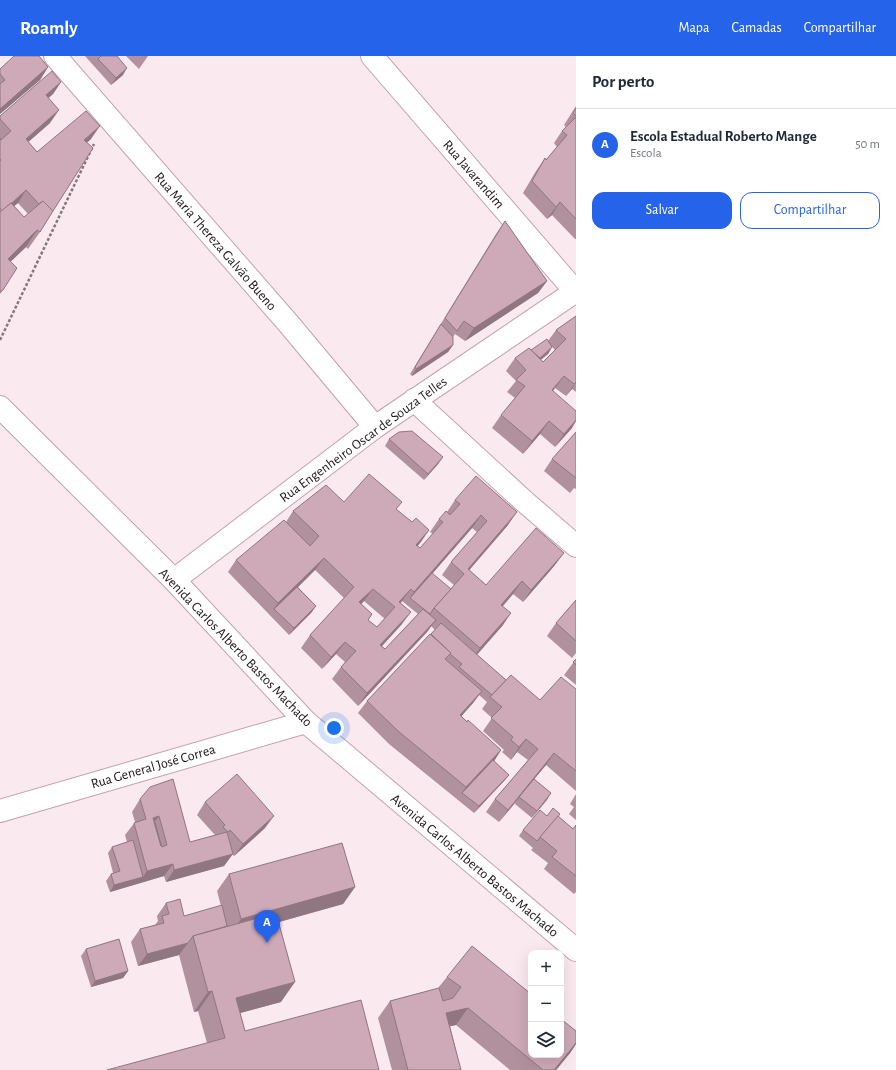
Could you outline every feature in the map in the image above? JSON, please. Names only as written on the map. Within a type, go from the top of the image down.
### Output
[{"type":"street","name":"Rua Maria Thereza Galvão Bueno","points":[[55,56],[288,323],[375,427]]},
{"type":"street","name":"Rua Javarandim","points":[[372,56],[576,291]]},
{"type":"street","name":"Rua Engenheiro Oscar de Souza Telles","points":[[174,580],[375,427],[576,291]]},
{"type":"street","points":[[414,400],[525,502],[576,546]]},
{"type":"street","name":"Avenida Carlos Alberto Bastos Machado","points":[[0,408],[174,580],[306,722],[576,950]]},
{"type":"street","name":"Rua General José Correa","points":[[0,811],[306,722]]},
{"type":"path","points":[[0,340],[107,116]]},
{"type":"building","points":[[14,56],[39,56],[48,67],[0,109],[0,84],[5,80],[0,74],[0,69]]},
{"type":"building","points":[[101,56],[117,56],[127,68],[116,78],[98,59]]},
{"type":"building","points":[[52,71],[61,82],[46,95],[59,110],[26,139],[37,152],[86,111],[100,126],[84,140],[93,148],[53,211],[43,201],[39,204],[26,190],[2,211],[0,208],[0,138],[1,140],[11,131],[0,119],[0,116]]},
{"type":"building","points":[[576,108],[576,116],[573,113]]},
{"type":"building","points":[[576,117],[576,219],[560,202],[556,207],[532,181],[545,158],[546,160],[567,135],[562,131]]},
{"type":"building","points":[[43,201],[53,211],[40,232],[37,230],[8,259],[17,268],[3,290],[0,292],[0,212],[11,203],[24,217]]},
{"type":"building","points":[[505,221],[547,281],[474,328],[464,321],[457,331],[445,318]]},
{"type":"building","points":[[576,316],[576,382],[574,384],[564,376],[552,390],[576,411],[576,420],[564,434],[549,421],[532,441],[501,415],[525,386],[516,380],[526,370],[515,358],[529,348],[543,362],[566,339],[556,330]]},
{"type":"building","points":[[441,324],[453,337],[453,345],[416,369],[415,367]]},
{"type":"building","points":[[547,339],[552,347],[540,358],[531,350]]},
{"type":"building","points":[[412,431],[443,457],[428,474],[389,439],[399,432]]},
{"type":"building","points":[[576,432],[576,478],[552,459]]},
{"type":"building","points":[[369,474],[402,502],[396,509],[412,522],[416,518],[429,530],[416,545],[420,548],[443,522],[439,519],[446,511],[450,515],[460,504],[455,500],[476,476],[517,512],[468,569],[486,585],[536,528],[564,553],[531,590],[522,581],[501,605],[511,613],[480,648],[434,608],[464,574],[451,562],[487,521],[481,515],[414,592],[411,589],[399,602],[411,612],[380,645],[385,649],[423,609],[436,620],[367,693],[341,667],[356,651],[345,642],[331,657],[310,635],[354,587],[324,558],[278,603],[236,560],[284,520],[310,546],[319,536],[293,511],[326,485],[344,502]],"holes":[[[373,589],[395,607],[377,627],[368,620],[372,614],[359,602]]]},
{"type":"building","points":[[432,573],[451,589],[430,614],[410,598]]},
{"type":"building","points":[[297,587],[316,606],[294,628],[274,609]]},
{"type":"building","points":[[576,600],[576,641],[556,623]]},
{"type":"building","points":[[441,623],[506,680],[492,695],[459,667],[462,664],[431,634]]},
{"type":"building","points":[[430,634],[451,653],[445,659],[482,691],[460,715],[467,722],[468,720],[501,750],[466,787],[398,731],[367,701]]},
{"type":"building","points":[[511,675],[540,700],[561,677],[576,689],[576,771],[554,753],[508,810],[495,799],[538,749],[526,739],[519,747],[511,740],[513,737],[491,718],[502,707],[490,697]]},
{"type":"building","points":[[493,760],[509,775],[479,806],[462,793]]},
{"type":"building","points":[[237,774],[274,816],[243,844],[230,830],[228,832],[223,827],[225,825],[205,802]]},
{"type":"building","points":[[173,779],[190,842],[227,832],[233,854],[174,870],[173,864],[147,871],[134,823],[146,819],[140,799],[150,787]],"holes":[[[159,816],[167,845],[162,847],[153,818]]]},
{"type":"building","points":[[534,779],[551,793],[537,811],[519,797]]},
{"type":"building","points":[[553,808],[560,814],[537,841],[523,830],[540,810],[547,816]]},
{"type":"building","points":[[558,816],[573,829],[576,825],[576,876],[552,857],[557,851],[540,837]]},
{"type":"building","points":[[154,822],[155,822],[161,846]]},
{"type":"building","points":[[133,840],[143,877],[114,885],[111,874],[120,871],[112,847]]},
{"type":"building","points":[[342,843],[355,887],[241,919],[229,874]]},
{"type":"building","points":[[180,899],[184,916],[222,905],[227,926],[193,936],[188,943],[147,954],[140,929],[164,923],[162,916],[169,914],[166,903]]},
{"type":"building","points":[[276,913],[295,982],[236,998],[245,1031],[361,1000],[379,1070],[107,1070],[225,1038],[212,991],[208,992],[193,936]]},
{"type":"building","points":[[119,939],[128,971],[95,981],[86,949]]},
{"type":"building","points":[[472,946],[528,992],[528,1058],[468,1008],[446,1013],[461,1070],[408,1070],[390,1001],[439,988],[443,1001],[453,998],[461,987],[447,977]]},
{"type":"building","points":[[564,1021],[576,1031],[576,1043],[564,1058]]},
{"type":"building","points":[[528,1058],[564,1058],[554,1070],[543,1070]]},
{"type":"place","name":"Escola Estadual Roberto Mange","points":[[267,943]]}]
